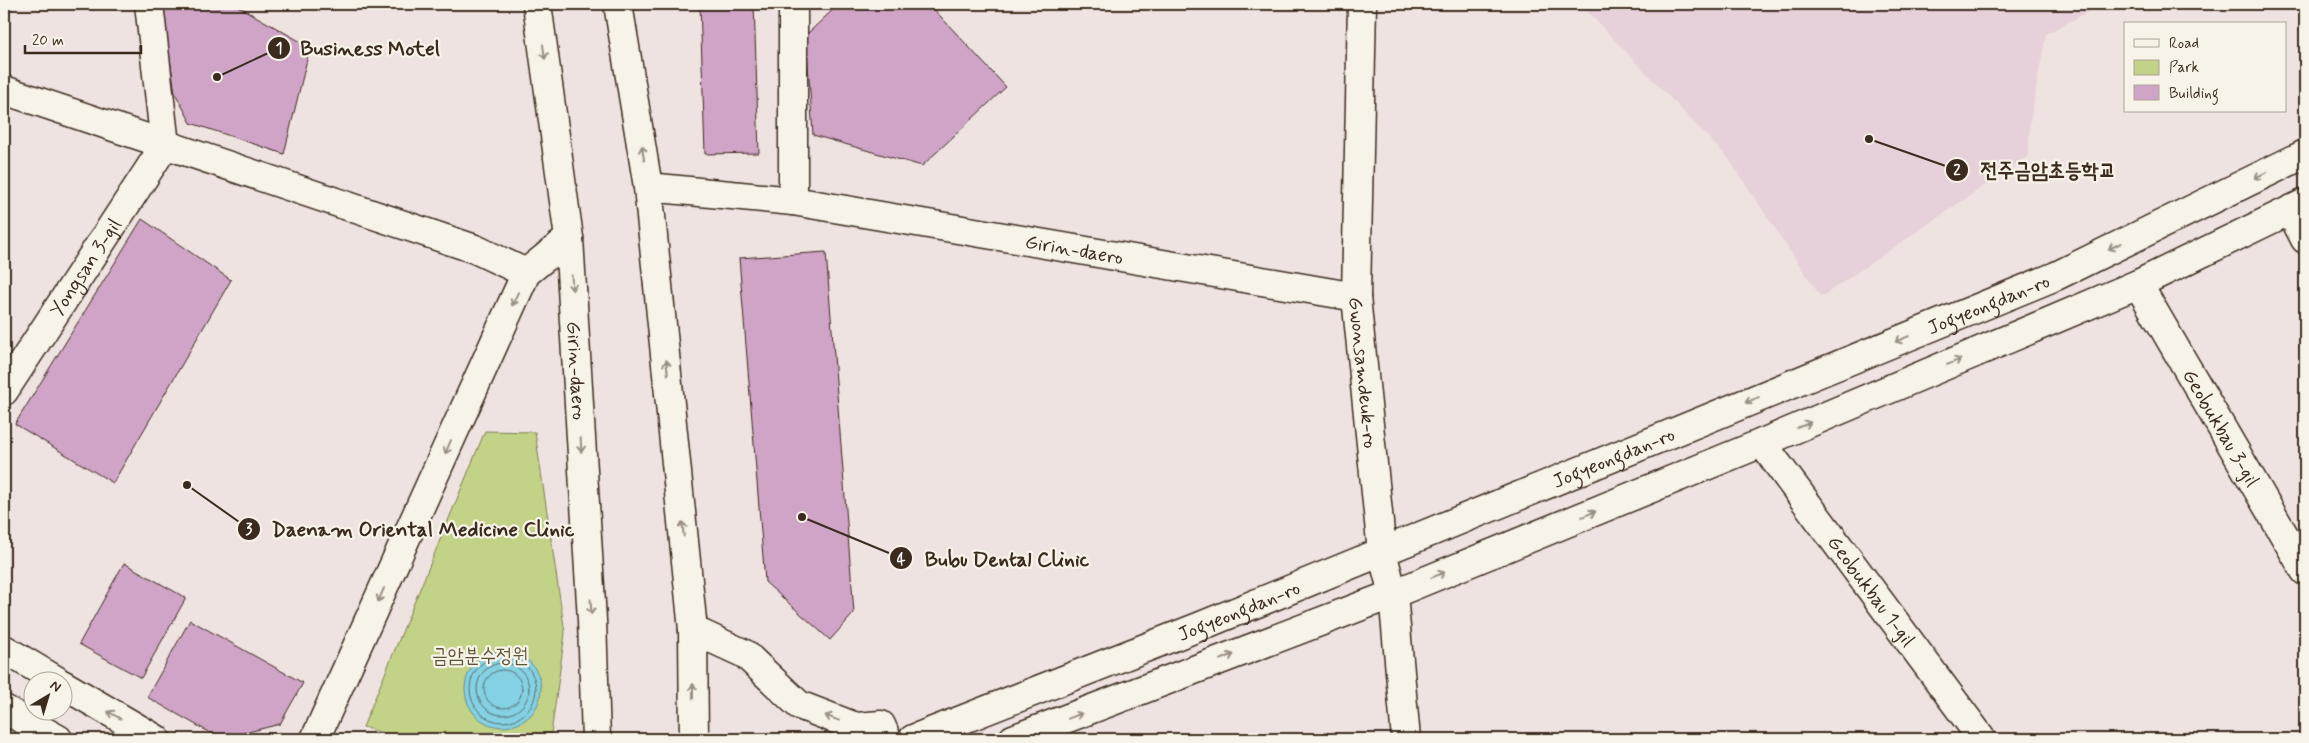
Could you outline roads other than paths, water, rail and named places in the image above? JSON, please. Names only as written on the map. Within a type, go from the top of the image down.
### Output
[{"type":"street","points":[[149,4],[165,144]]},
{"type":"street","name":"Girin-daero","points":[[537,4],[569,238],[592,620],[596,739]]},
{"type":"street","points":[[618,4],[648,187],[693,630],[694,739]]},
{"type":"street","points":[[793,4],[793,201]]},
{"type":"street","name":"Gwonsamdeuk-ro","points":[[1362,4],[1356,297],[1382,552],[1393,594],[1406,739]]},
{"type":"street","points":[[4,90],[475,249],[526,273]]},
{"type":"street","name":"Yongsan 3-gil","points":[[4,391],[165,144]]},
{"type":"street","name":"Jogyeongdan-ro","points":[[913,739],[1182,634],[2056,276],[2305,154]]},
{"type":"street","name":"Girin-daero","points":[[648,187],[793,201],[1356,297]]},
{"type":"street","points":[[2298,208],[2305,239]]},
{"type":"street","name":"Jogyeongdan-ro","points":[[1013,739],[1393,594],[1762,443],[2138,284],[2298,208]]},
{"type":"street","points":[[315,739],[526,273],[569,238]]},
{"type":"street","name":"Geobukbau 3-gil","points":[[2138,284],[2305,571]]},
{"type":"street","name":"Geobukbau 1-gil","points":[[1762,443],[1982,739]]},
{"type":"street","points":[[693,630],[745,654],[799,705],[856,727],[881,725],[887,739]]},
{"type":"street","points":[[4,649],[39,670]]},
{"type":"street","points":[[72,690],[156,739]]},
{"type":"street","points":[[4,709],[58,739]]},
{"type":"water","points":[[503,651],[517,654],[530,662],[538,675],[541,689],[538,703],[530,716],[517,724],[503,727],[489,724],[476,716],[468,703],[465,689],[468,675],[476,662],[489,654]]},
{"type":"place","name":"Business Motel","points":[[217,77]]},
{"type":"place","name":"전주금암초등학교","points":[[1869,139]]},
{"type":"place","name":"Daenam Oriental Medicine Clinic","points":[[187,485]]},
{"type":"place","name":"Bubu Dental Clinic","points":[[802,517]]},
{"type":"park label","name":"금암분수정원","points":[[480,655]]}]
